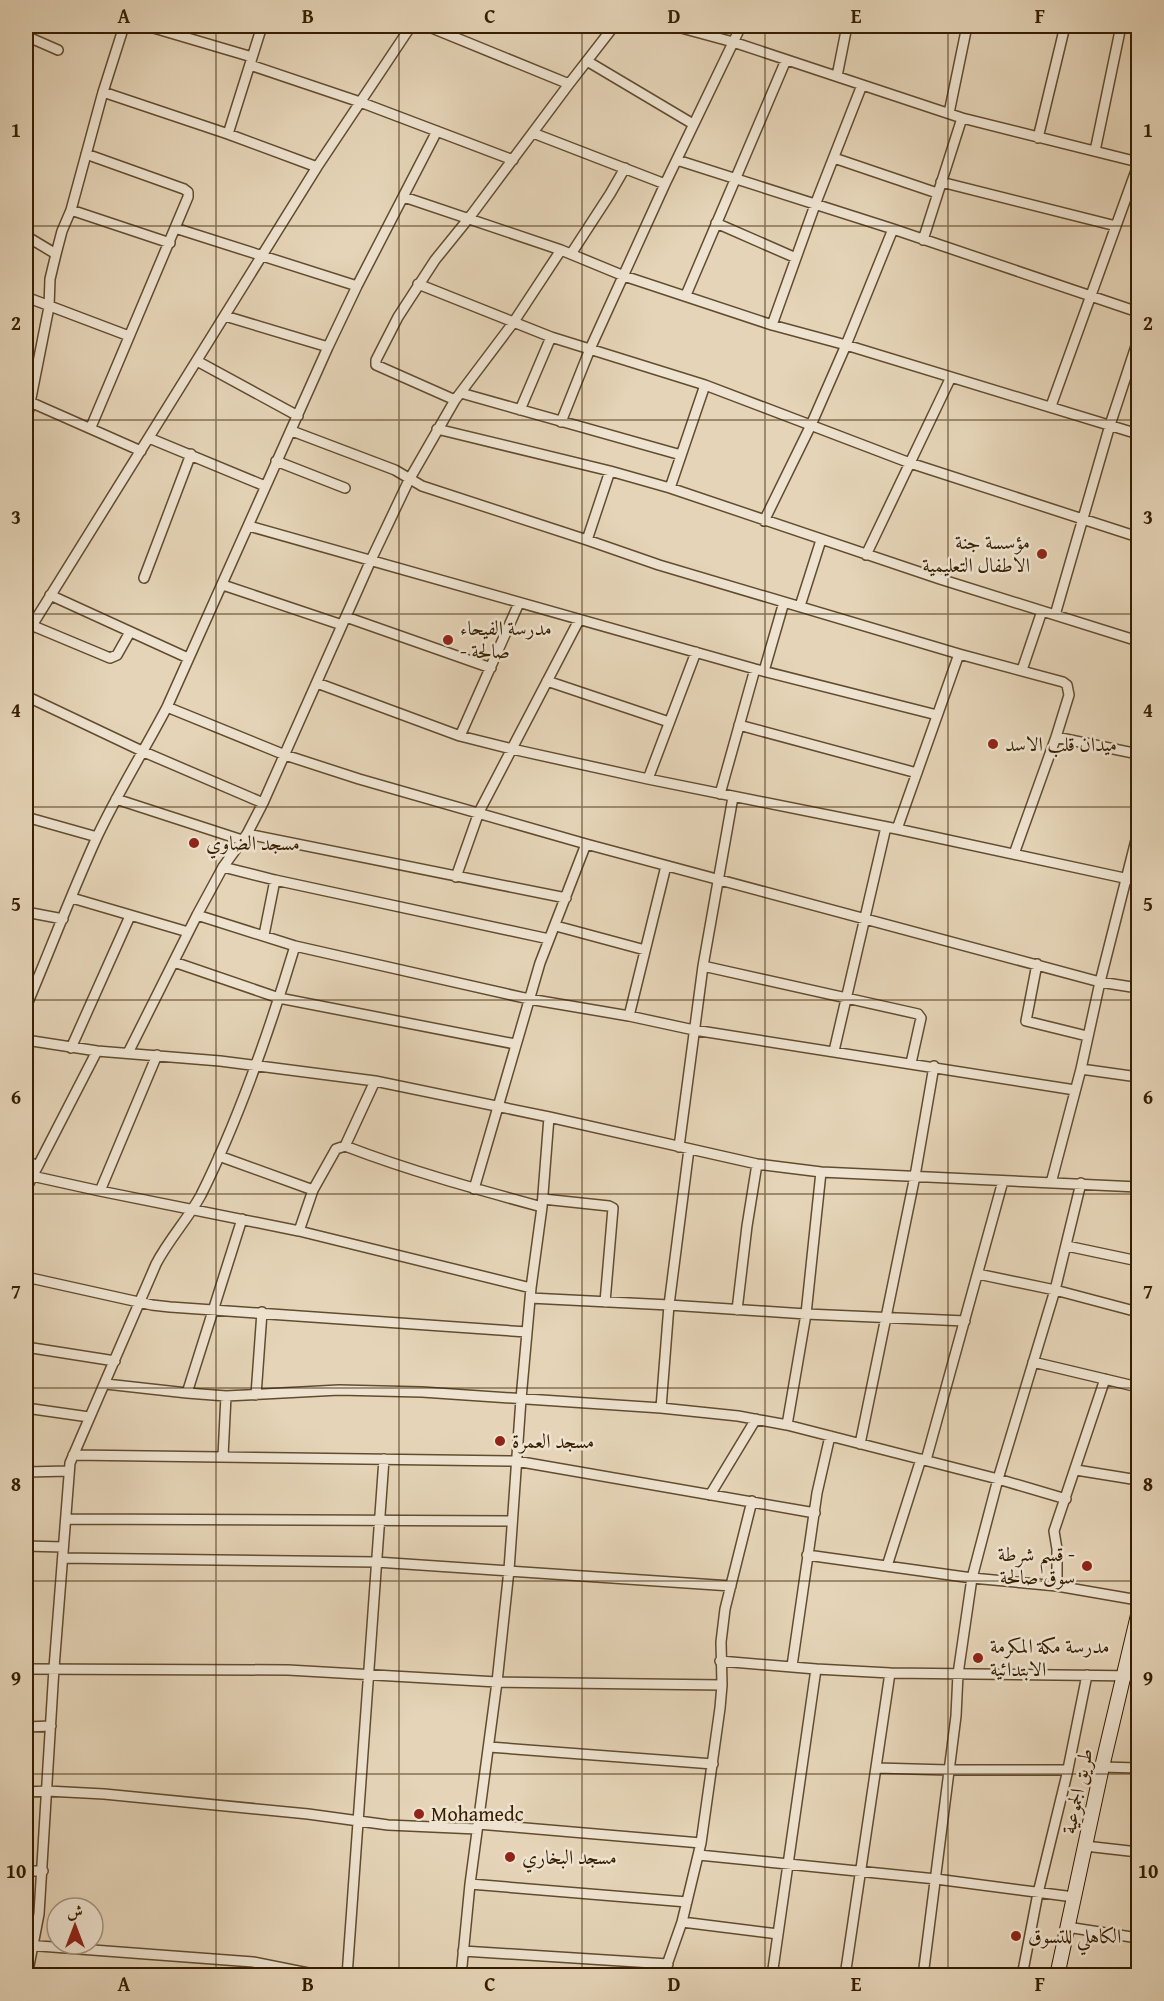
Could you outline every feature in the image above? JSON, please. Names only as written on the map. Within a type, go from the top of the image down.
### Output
[{"type":"main road","name":"طريق الجموعية","points":[[1057,1976],[1102,1767],[1138,1615]]},
{"type":"street","points":[[26,423],[49,307],[50,279],[56,254],[124,26]]},
{"type":"street","points":[[147,26],[251,61],[513,160]]},
{"type":"street","points":[[228,134],[262,26]]},
{"type":"street","points":[[26,635],[316,167],[411,26]]},
{"type":"street","points":[[427,26],[569,84]]},
{"type":"street","points":[[674,26],[733,42],[962,118],[1138,163],[1051,406]]},
{"type":"street","points":[[561,422],[590,349],[665,184],[741,26]]},
{"type":"street","points":[[837,76],[847,26]]},
{"type":"street","points":[[949,113],[967,26]]},
{"type":"street","points":[[1038,138],[1065,26]]},
{"type":"street","points":[[1095,151],[1121,26]]},
{"type":"street","points":[[610,27],[513,160],[441,251],[398,316],[375,363],[458,396],[520,410],[681,455]]},
{"type":"street","points":[[26,36],[58,50]]},
{"type":"street","points":[[686,295],[786,60]]},
{"type":"street","points":[[587,61],[693,124]]},
{"type":"street","points":[[772,325],[815,205],[862,85]]},
{"type":"street","points":[[103,92],[228,134],[316,167]]},
{"type":"street","points":[[923,240],[962,118]]},
{"type":"street","points":[[26,1007],[97,837],[167,707],[328,347],[437,131]]},
{"type":"street","points":[[533,133],[665,184]]},
{"type":"street","points":[[86,154],[188,192],[170,243],[91,427]]},
{"type":"street","points":[[834,158],[937,193]]},
{"type":"street","points":[[677,160],[1138,312]]},
{"type":"street","points":[[571,254],[625,168]]},
{"type":"street","points":[[941,182],[1116,226]]},
{"type":"street","points":[[404,197],[561,250],[624,276],[772,325],[1051,406],[1138,434]]},
{"type":"street","points":[[71,210],[170,243]]},
{"type":"street","points":[[716,223],[796,258]]},
{"type":"street","points":[[175,228],[357,286]]},
{"type":"street","points":[[764,521],[811,425],[893,230]]},
{"type":"street","points":[[26,236],[56,254]]},
{"type":"street","points":[[128,1053],[197,915],[223,867],[245,837],[263,803],[409,480],[458,396],[513,322],[561,250]]},
{"type":"street","points":[[418,284],[551,337],[705,385],[910,464],[1138,537]]},
{"type":"street","points":[[26,297],[129,336]]},
{"type":"street","points":[[225,316],[328,347]]},
{"type":"street","points":[[520,410],[551,337]]},
{"type":"street","points":[[1055,615],[1110,425],[1138,340]]},
{"type":"street","points":[[197,361],[298,416]]},
{"type":"street","points":[[866,555],[951,377]]},
{"type":"street","points":[[670,488],[705,385]]},
{"type":"street","points":[[30,402],[141,451]]},
{"type":"street","points":[[437,429],[670,488],[866,555],[1138,641]]},
{"type":"street","points":[[291,430],[395,470],[422,486],[675,571],[1063,682],[1069,695],[1014,855]]},
{"type":"street","points":[[149,438],[266,486]]},
{"type":"street","points":[[144,578],[191,454]]},
{"type":"street","points":[[276,461],[345,488]]},
{"type":"street","points":[[587,540],[610,471]]},
{"type":"street","points":[[249,526],[760,670],[937,715]]},
{"type":"street","points":[[800,606],[821,540]]},
{"type":"street","points":[[223,585],[491,668]]},
{"type":"street","points":[[50,595],[188,658]]},
{"type":"street","points":[[720,794],[739,725],[784,602]]},
{"type":"street","points":[[460,736],[519,603]]},
{"type":"street","points":[[1022,670],[1042,611]]},
{"type":"street","points":[[456,876],[479,812],[579,620]]},
{"type":"street","points":[[32,626],[110,658],[117,655],[130,632]]},
{"type":"street","points":[[648,779],[696,652]]},
{"type":"street","points":[[897,829],[959,654]]},
{"type":"street","points":[[547,681],[669,722]]},
{"type":"street","points":[[317,683],[460,736],[512,750],[1138,881]]},
{"type":"street","points":[[26,696],[144,752],[263,803]]},
{"type":"street","points":[[167,707],[285,755],[359,779],[666,866],[1100,982],[1138,988]]},
{"type":"street","points":[[739,725],[917,773]]},
{"type":"street","points":[[1056,736],[1138,754]]},
{"type":"street","points":[[661,1408],[694,1030],[733,796]]},
{"type":"street","points":[[116,799],[245,837],[566,898]]},
{"type":"street","points":[[26,817],[97,837]]},
{"type":"street","points":[[834,1051],[886,827]]},
{"type":"street","points":[[1051,1183],[1138,832]]},
{"type":"street","points":[[474,1189],[529,999],[549,939],[556,926],[586,844]]},
{"type":"street","points":[[629,1016],[666,866]]},
{"type":"street","points":[[223,867],[549,939]]},
{"type":"street","points":[[264,935],[275,880]]},
{"type":"street","points":[[72,898],[188,932]]},
{"type":"street","points":[[26,912],[63,919]]},
{"type":"street","points":[[197,915],[295,946],[529,999],[694,1030],[1075,1090]]},
{"type":"street","points":[[71,1048],[130,916]]},
{"type":"street","points":[[556,926],[645,950]]},
{"type":"street","points":[[27,1976],[30,1945],[39,1914],[43,1871],[54,1668],[69,1471],[73,1455],[164,1250],[192,1210],[219,1156],[255,1066],[295,946]]},
{"type":"street","points":[[174,962],[279,998],[515,1044]]},
{"type":"street","points":[[1037,964],[1026,1021],[1086,1036]]},
{"type":"street","points":[[703,966],[920,1016],[911,1063]]},
{"type":"street","points":[[26,1040],[71,1048],[157,1055],[375,1081],[757,1164],[821,1172],[1138,1186]]},
{"type":"street","points":[[26,1189],[97,1051]]},
{"type":"street","points":[[100,1191],[157,1055]]},
{"type":"street","points":[[860,1444],[915,1176],[934,1066]]},
{"type":"street","points":[[1081,1069],[1138,1077]]},
{"type":"street","points":[[345,1146],[375,1081]]},
{"type":"street","points":[[461,1976],[470,1884],[489,1747],[509,1570],[521,1399],[549,1117]]},
{"type":"street","points":[[300,1231],[313,1190],[336,1149],[345,1146],[384,1161],[474,1189],[542,1203],[609,1206],[613,1208],[605,1302]]},
{"type":"street","points":[[219,1156],[313,1190]]},
{"type":"street","points":[[26,1161],[38,1166]]},
{"type":"street","points":[[736,1310],[757,1164]]},
{"type":"street","points":[[787,1425],[806,1314],[821,1172]]},
{"type":"street","points":[[32,1176],[300,1231],[531,1288]]},
{"type":"street","points":[[887,1566],[923,1460],[1004,1181]]},
{"type":"street","points":[[923,1976],[956,1716],[958,1674],[972,1578],[998,1479],[1067,1246],[1081,1183]]},
{"type":"street","points":[[187,1393],[242,1219]]},
{"type":"street","points":[[1067,1246],[1138,1261]]},
{"type":"street","points":[[978,1274],[1054,1290],[1138,1312]]},
{"type":"street","points":[[26,1277],[170,1307],[527,1332]]},
{"type":"street","points":[[530,1299],[965,1321]]},
{"type":"street","points":[[256,1395],[262,1312]]},
{"type":"street","points":[[26,1347],[115,1361]]},
{"type":"street","points":[[1033,1362],[1138,1387]]},
{"type":"street","points":[[1057,1586],[1057,1549],[1054,1532],[1105,1379]]},
{"type":"street","points":[[106,1384],[226,1396],[339,1390],[422,1392],[661,1408],[756,1419],[998,1479],[1066,1499]]},
{"type":"street","points":[[223,1456],[226,1396]]},
{"type":"street","points":[[26,1408],[89,1417]]},
{"type":"street","points":[[710,1495],[756,1419]]},
{"type":"street","points":[[792,1666],[817,1493],[830,1436]]},
{"type":"street","points":[[73,1455],[516,1461],[815,1513]]},
{"type":"street","points":[[347,1976],[384,1459]]},
{"type":"street","points":[[1076,1470],[1138,1480]]},
{"type":"street","points":[[26,1472],[69,1471]]},
{"type":"street","points":[[663,1976],[682,1922],[699,1855],[722,1685],[720,1660],[725,1610],[752,1501]]},
{"type":"street","points":[[66,1519],[512,1521]]},
{"type":"street","points":[[26,1546],[63,1547]]},
{"type":"street","points":[[807,1555],[972,1578],[1057,1586],[1138,1600]]},
{"type":"street","points":[[63,1558],[376,1562],[731,1587]]},
{"type":"street","points":[[720,1660],[816,1670],[890,1673],[1138,1676]]},
{"type":"street","points":[[26,1669],[288,1670],[497,1682],[722,1685]]},
{"type":"street","points":[[772,1976],[816,1670]]},
{"type":"street","points":[[845,1976],[890,1673]]},
{"type":"street","points":[[1022,1976],[1038,1893],[1068,1770],[1087,1675]]},
{"type":"street","points":[[26,1727],[51,1726]]},
{"type":"street","points":[[489,1747],[713,1764]]},
{"type":"street","points":[[1102,1767],[1138,1768]]},
{"type":"street","points":[[877,1768],[1068,1770]]},
{"type":"street","points":[[26,1792],[104,1794],[308,1814],[388,1826],[478,1826],[701,1843]]},
{"type":"street","points":[[1085,1846],[1138,1852]]},
{"type":"street","points":[[699,1855],[936,1879],[1074,1898]]},
{"type":"street","points":[[26,1871],[43,1871]]},
{"type":"street","points":[[470,1884],[687,1902]]},
{"type":"street","points":[[682,1922],[778,1934]]},
{"type":"street","points":[[1067,1927],[1138,1938]]},
{"type":"street","points":[[30,1945],[253,1962],[323,1976]]},
{"type":"street","points":[[463,1952],[668,1964]]},
{"type":"place","name":"مؤسسة جنة الاطفال التعليمية","points":[[1042,554]]},
{"type":"place","name":"مدرسة الفيحاء - صالحة","points":[[448,640]]},
{"type":"place","name":"ميدان قلب الاسد","points":[[993,744]]},
{"type":"place","name":"مسجد الضاوي","points":[[194,843]]},
{"type":"place","name":"مسجد العمرة","points":[[500,1441]]},
{"type":"place","name":"قسم شرطة - سوق صالحة","points":[[1087,1566]]},
{"type":"place","name":"مدرسة مكة المكرمة الابتدائية","points":[[978,1658]]},
{"type":"place","name":"Mohamedc","points":[[419,1814]]},
{"type":"place","name":"مسجد البخاري","points":[[510,1857]]},
{"type":"place","name":"الكاهلي للتسوق","points":[[1016,1936]]}]
